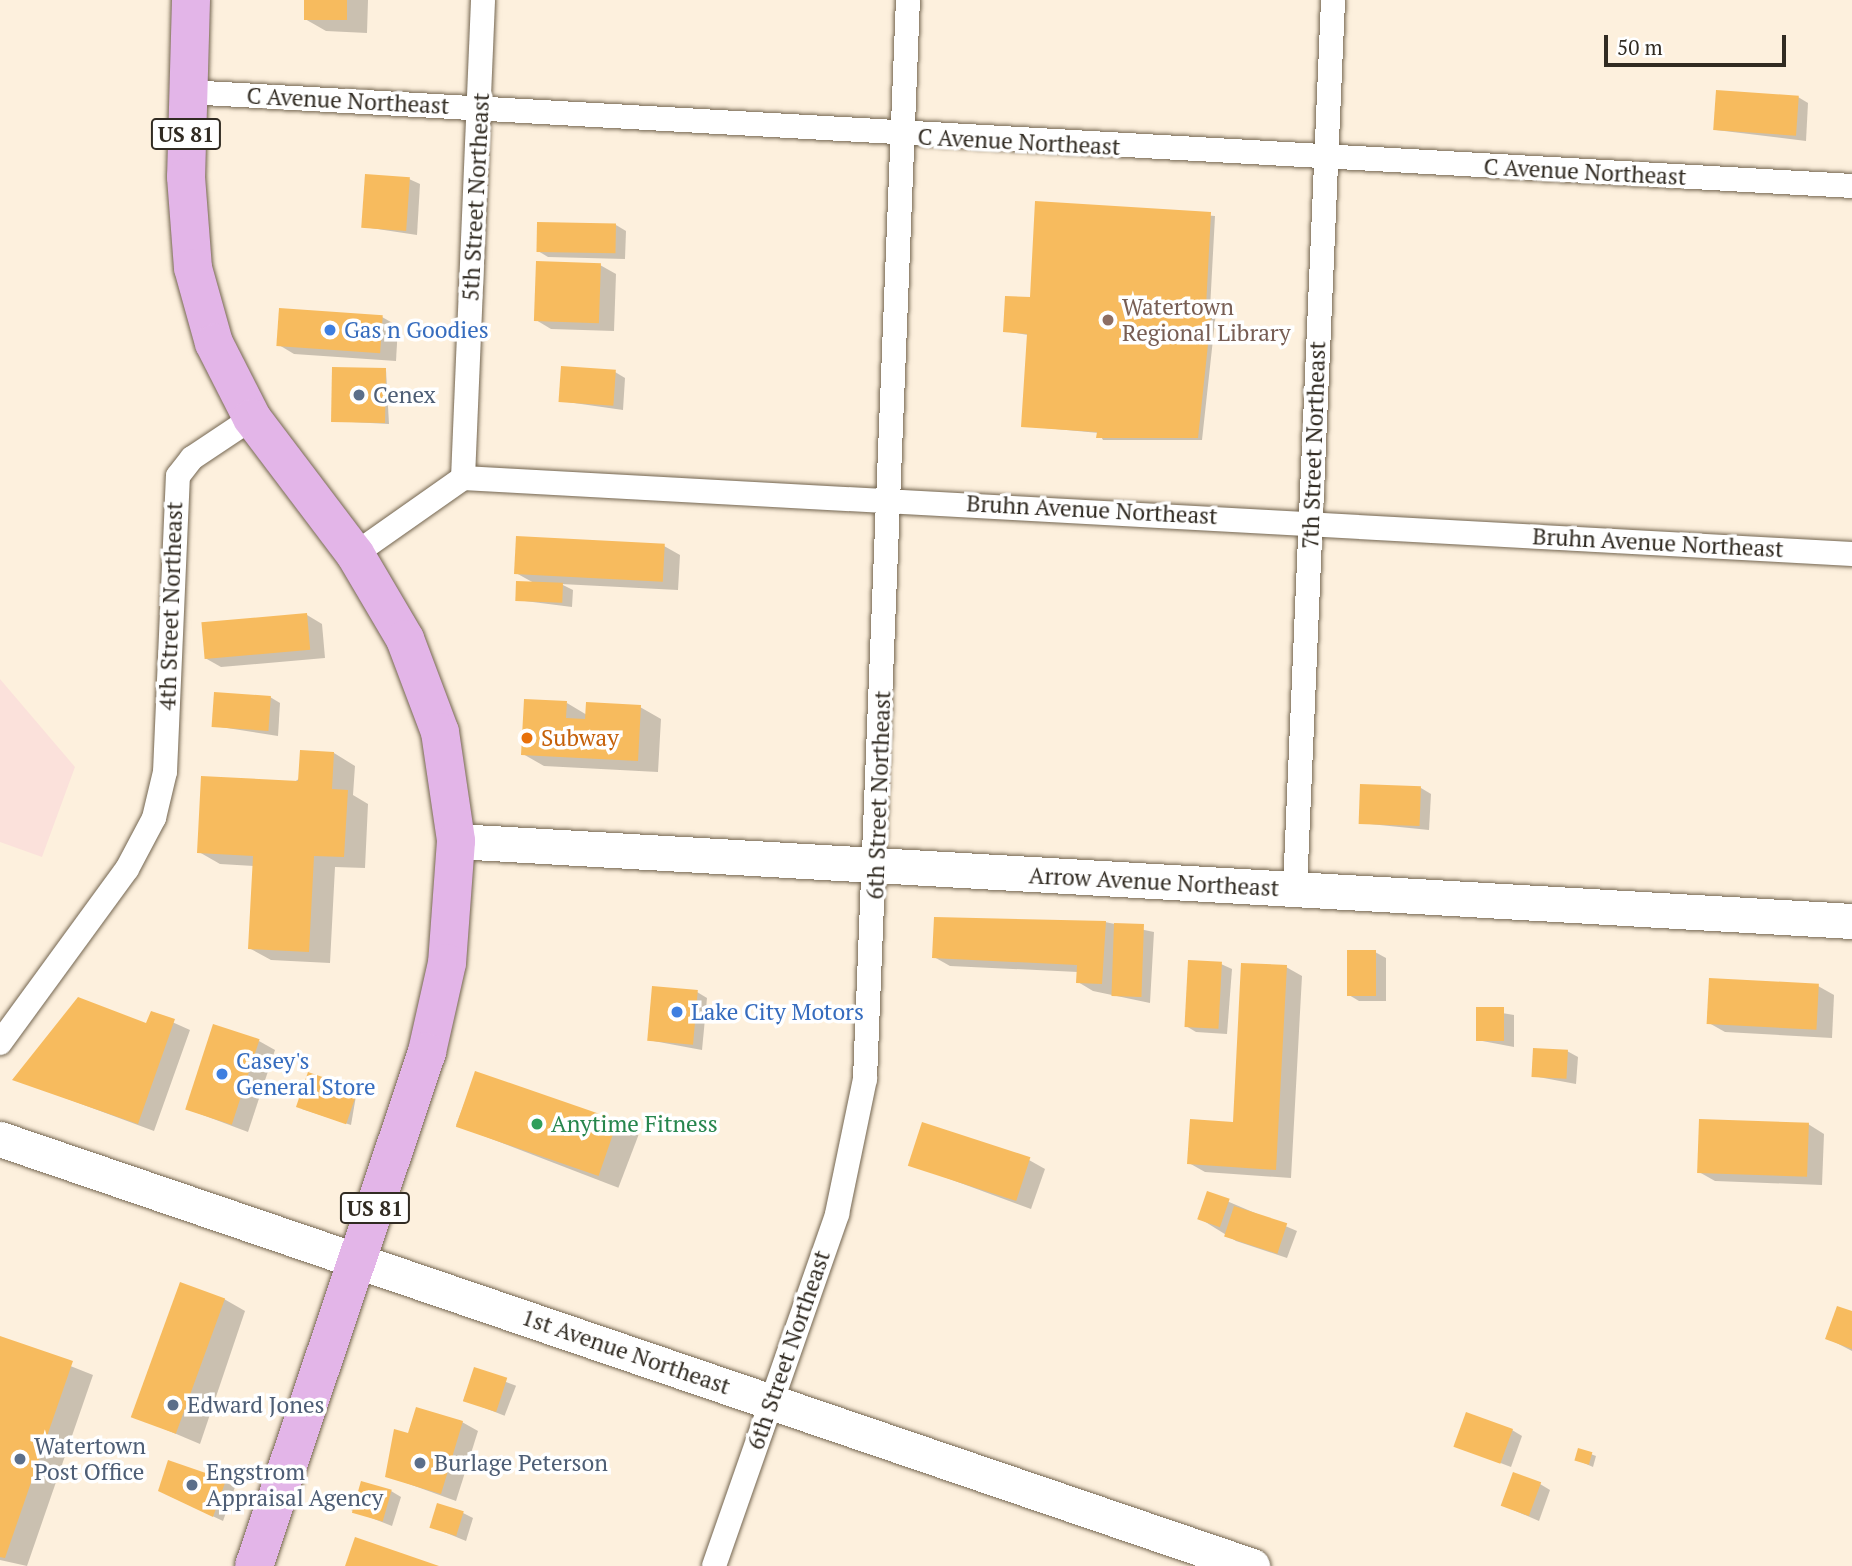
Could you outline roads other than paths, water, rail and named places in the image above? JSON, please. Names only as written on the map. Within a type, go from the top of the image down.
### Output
[{"type":"main road","name":"US 81","points":[[191,0],[187,92],[193,268],[214,343],[252,418],[355,554],[395,618],[428,692],[449,770],[456,841],[438,1010],[358,1260],[254,1566]]},
{"type":"street","name":"5th Street Northeast","points":[[463,478],[483,0]]},
{"type":"street","name":"6th Street Northeast","points":[[714,1566],[837,1214],[858,1130],[876,866],[908,0]]},
{"type":"street","name":"7th Street Northeast","points":[[1295,890],[1333,0]]},
{"type":"street","name":"C Avenue Northeast","points":[[187,92],[904,136],[1852,186]]},
{"type":"street","name":"4th Street Northeast","points":[[0,1043],[127,869],[154,818],[165,772],[178,476],[191,458],[252,418]]},
{"type":"street","name":"Bruhn Avenue Northeast","points":[[463,478],[889,498],[1852,554]]},
{"type":"street","points":[[355,554],[463,478]]},
{"type":"street","name":"Arrow Avenue Northeast","points":[[456,841],[1852,921]]},
{"type":"street","name":"1st Avenue Northeast","points":[[0,1139],[770,1401],[1187,1556],[1252,1566]]},
{"type":"place","name":"Watertown Regional Library","points":[[1108,320]]},
{"type":"place","name":"Gas n Goodies","points":[[330,330]]},
{"type":"place","name":"Cenex","points":[[359,395]]},
{"type":"place","name":"Subway","points":[[527,738]]},
{"type":"place","name":"Lake City Motors","points":[[677,1012]]},
{"type":"place","name":"Casey's General Store","points":[[222,1074]]},
{"type":"place","name":"Anytime Fitness","points":[[537,1124]]},
{"type":"place","name":"Edward Jones","points":[[173,1405]]},
{"type":"place","name":"Watertown Post Office","points":[[20,1459]]},
{"type":"place","name":"Burlage Peterson","points":[[420,1463]]},
{"type":"place","name":"Engstrom Appraisal Agency","points":[[192,1485]]}]
